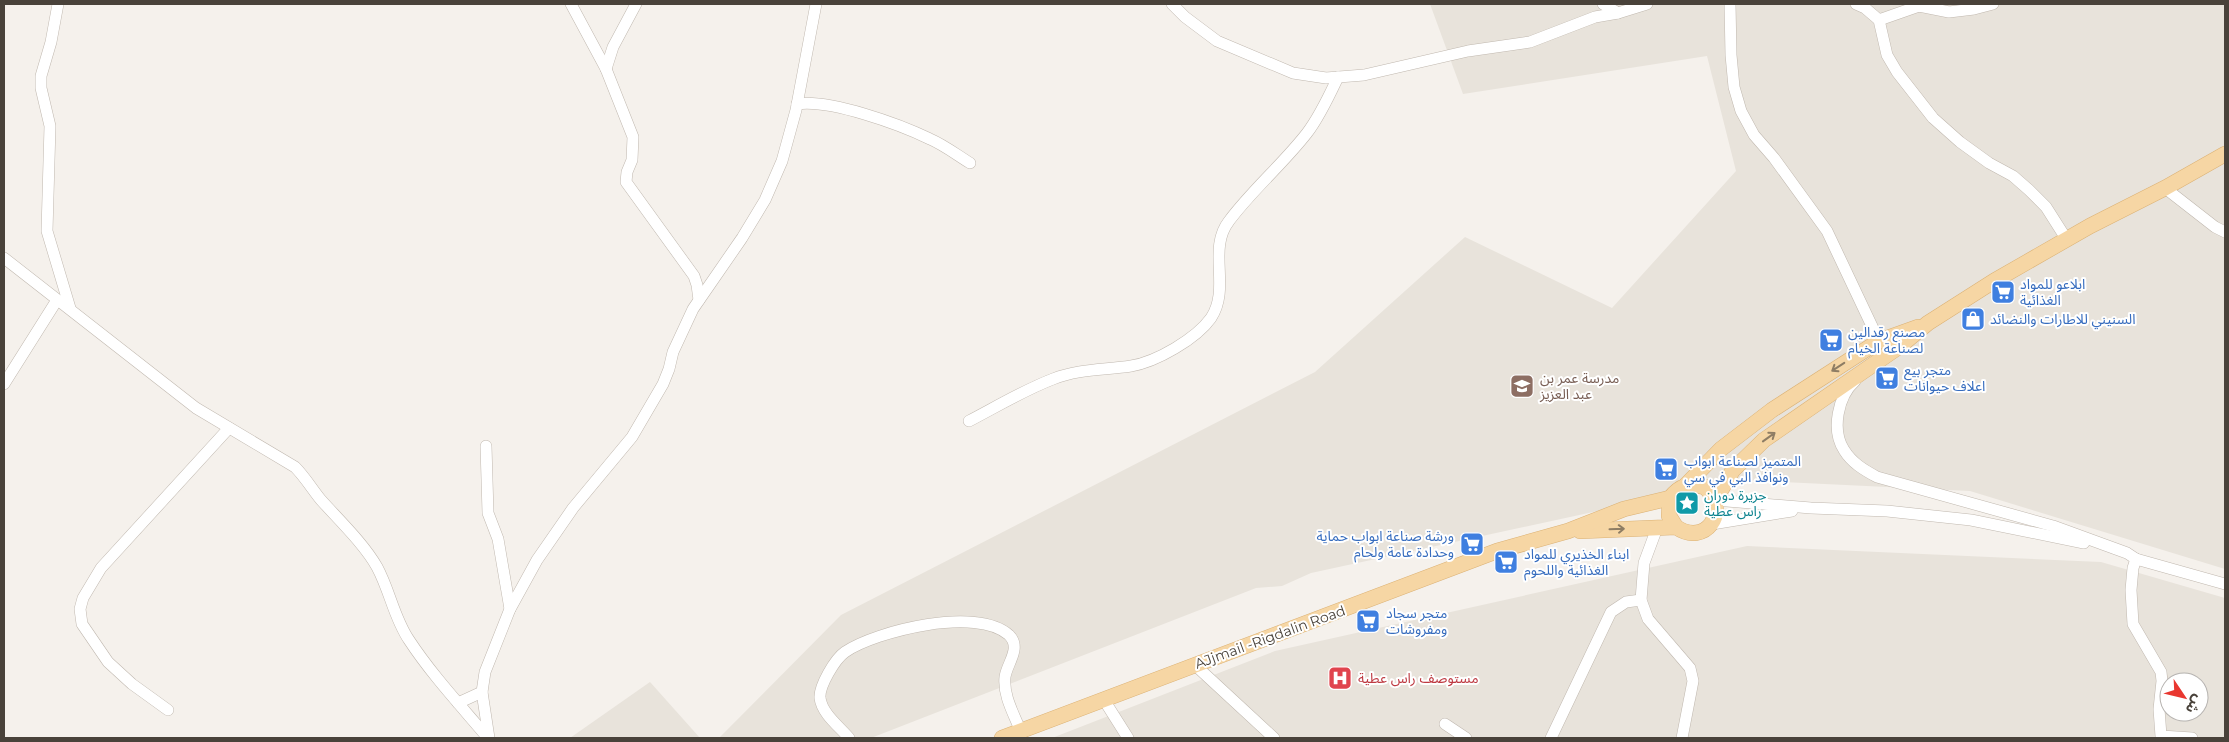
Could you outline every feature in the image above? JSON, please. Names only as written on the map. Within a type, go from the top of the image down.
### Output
[{"type":"main road","points":[[1568,531],[1624,509],[1670,498],[1685,486],[1721,449],[1772,410],[1889,347],[1994,281],[2066,240],[2225,154]]},
{"type":"main road","points":[[1715,500],[1733,470],[1764,440],[1889,347],[1928,323]]},
{"type":"main road","points":[[1670,498],[1670,516],[1681,530],[1694,533],[1701,532],[1712,524],[1716,512],[1715,500],[1705,487],[1691,484],[1685,486]]},
{"type":"main road","points":[[1568,531],[1676,526]]},
{"type":"main road","name":"AJjmail -Rigdalin Road","points":[[1002,738],[1496,551],[1568,531]]},
{"type":"street","points":[[58,4],[51,42],[41,76],[41,88],[50,126],[47,231],[70,308]]},
{"type":"street","points":[[571,4],[606,68],[633,137],[632,160],[627,172],[626,182],[694,276],[698,300]]},
{"type":"street","points":[[606,68],[612,47],[636,4]]},
{"type":"street","points":[[489,738],[482,692],[485,672],[510,609],[537,560],[573,508],[632,437],[663,384],[682,331],[698,300],[742,238],[764,200],[782,161],[797,104],[816,4]]},
{"type":"street","points":[[1172,4],[1185,17],[1217,41],[1293,73],[1326,78],[1364,75],[1468,51],[1530,42],[1595,17],[1618,13],[1647,4]]},
{"type":"street","points":[[1603,4],[1618,13]]},
{"type":"street","points":[[1730,4],[1734,87],[1741,111],[1754,135],[1774,158],[1827,231],[1889,347],[1847,389],[1837,420],[1843,449],[1859,468],[1877,477],[2053,526],[2132,556],[2225,584]]},
{"type":"street","points":[[1856,4],[1865,8],[1879,20],[1887,55],[1897,72],[1933,118],[1960,142],[2030,190],[2046,207],[2066,240]]},
{"type":"street","points":[[1879,20],[1919,6],[1949,12],[1974,9],[1993,4]]},
{"type":"street","points":[[969,421],[1053,378],[1071,373],[1132,366],[1150,361],[1178,346],[1204,327],[1216,307],[1220,278],[1218,244],[1228,221],[1306,133],[1324,106],[1338,77]]},
{"type":"street","points":[[797,104],[809,102],[852,111],[931,139],[970,163]]},
{"type":"street","points":[[2165,188],[2215,228],[2225,232]]},
{"type":"street","points":[[4,258],[196,408],[295,468],[304,476],[316,495],[376,565],[386,586],[399,623],[409,640],[458,703],[489,738]]},
{"type":"street","points":[[4,384],[57,300]]},
{"type":"street","points":[[168,710],[132,684],[108,662],[82,624],[80,609],[88,586],[101,568],[229,428]]},
{"type":"street","points":[[486,446],[488,513],[498,539],[510,609]]},
{"type":"street","points":[[1715,500],[1811,508],[1887,511],[1970,520],[2132,556]]},
{"type":"street","points":[[1712,524],[1811,508]]},
{"type":"street","points":[[1657,528],[1644,563],[1641,600],[1648,619],[1690,668],[1693,681],[1682,738]]},
{"type":"street","points":[[2132,556],[2133,624],[2161,672],[2160,737],[2192,738]]},
{"type":"street","points":[[1551,738],[1611,612],[1626,602],[1641,600]]},
{"type":"street","points":[[849,738],[827,714],[820,699],[822,686],[843,654],[863,642],[939,622],[968,621],[997,628],[1008,634],[1014,642],[1014,653],[1006,675],[1004,689],[1021,732]]},
{"type":"street","points":[[1195,665],[1274,738]]},
{"type":"street","points":[[458,703],[482,692]]},
{"type":"street","points":[[1104,700],[1128,738]]},
{"type":"street","points":[[1445,724],[1466,738]]},
{"type":"shaded area","points":[[1430,4],[2225,4],[2225,569],[1970,491],[1741,480],[1311,573],[1282,586],[1256,588],[871,738],[719,738],[841,615],[1315,372],[1465,237],[1612,308],[1736,171],[1707,56],[1463,94]]},
{"type":"shaded area","points":[[1747,546],[2101,562],[2225,598],[2225,738],[1052,738],[1275,651]]},
{"type":"shaded area","points":[[650,682],[700,738],[570,738]]},
{"type":"place","name":"ابلاعو للمواد الغذائية","points":[[2003,292]]},
{"type":"place","name":"السنيني للاطارات والنضائد","points":[[1973,319]]},
{"type":"place","name":"مصنع رقدالين لصناعة الخيام","points":[[1831,340]]},
{"type":"place","name":"متجر بيع اعلاف حيوانات","points":[[1887,378]]},
{"type":"place","name":"مدرسة عمر بن عبد العزيز","points":[[1522,386]]},
{"type":"place","name":"المتميز لصناعة ابواب ونوافذ البي في سي","points":[[1666,469]]},
{"type":"place","name":"جزيرة دوران راس عطية","points":[[1687,503]]},
{"type":"place","name":"ورشة صناعة ابواب حماية وحدادة عامة ولحام","points":[[1472,544]]},
{"type":"place","name":"ابناء الخذيري للمواد الغذائية واللحوم","points":[[1506,562]]},
{"type":"place","name":"متجر سجاد ومفروشات","points":[[1368,621]]},
{"type":"place","name":"مستوصف راس عطية","points":[[1340,678]]}]
